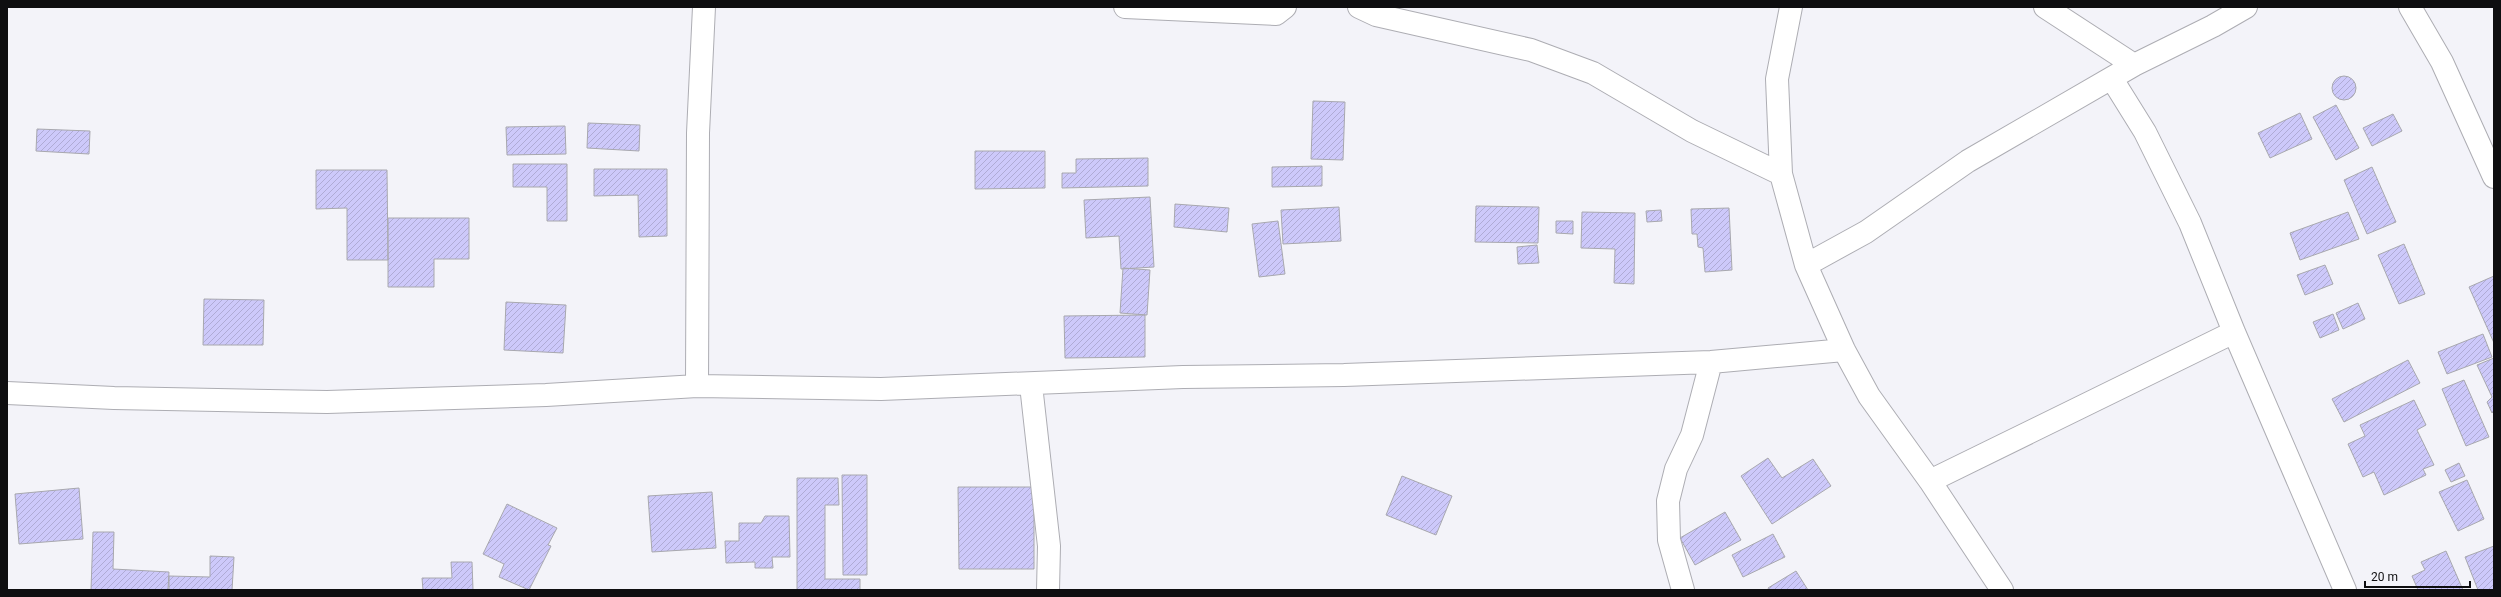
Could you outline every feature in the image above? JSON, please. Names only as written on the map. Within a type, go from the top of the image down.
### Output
[{"type":"street","points":[[697,386],[698,133],[704,7]]},
{"type":"street","points":[[1125,7],[1276,14],[1285,7]]},
{"type":"street","points":[[1359,7],[1376,15],[1532,50],[1593,73],[1692,131],[1781,174]]},
{"type":"street","points":[[1790,7],[1777,79],[1781,174],[1806,265],[1844,350],[1869,396],[1930,481],[2002,590]]},
{"type":"street","points":[[2045,7],[2134,65]]},
{"type":"street","points":[[1806,265],[1866,232],[1968,160],[2112,79],[2134,65],[2213,26],[2246,7]]},
{"type":"street","points":[[2410,7],[2442,62],[2494,177]]},
{"type":"street","points":[[2112,79],[2145,132],[2190,223],[2234,332],[2345,590]]},
{"type":"street","points":[[1930,481],[2234,332]]},
{"type":"street","points":[[7,393],[114,398],[327,402],[546,395],[697,386],[881,389],[1031,385],[1183,377],[1344,374],[1711,362],[1844,350]]},
{"type":"street","points":[[1683,590],[1669,540],[1668,501],[1676,469],[1692,435],[1711,362]]},
{"type":"street","points":[[1031,385],[1049,546],[1048,590]]},
{"type":"building","points":[[2344,76],[2353,79],[2356,88],[2353,97],[2344,100],[2335,97],[2332,88],[2335,79]]},
{"type":"building","points":[[1313,101],[1345,102],[1343,160],[1311,159]]},
{"type":"building","points":[[2336,105],[2359,148],[2336,160],[2313,117]]},
{"type":"building","points":[[2300,113],[2312,139],[2270,158],[2258,133]]},
{"type":"building","points":[[2393,114],[2402,131],[2372,146],[2363,128]]},
{"type":"building","points":[[588,123],[640,125],[639,151],[587,148]]},
{"type":"building","points":[[565,126],[566,154],[507,155],[506,127]]},
{"type":"building","points":[[37,129],[90,131],[89,154],[36,151]]},
{"type":"building","points":[[975,151],[1045,151],[1045,188],[975,189]]},
{"type":"building","points":[[1148,158],[1148,186],[1062,188],[1062,173],[1076,173],[1076,159]]},
{"type":"building","points":[[513,164],[567,164],[567,221],[547,221],[547,187],[513,187]]},
{"type":"building","points":[[1322,166],[1322,186],[1272,187],[1272,167]]},
{"type":"building","points":[[2372,167],[2396,222],[2367,234],[2344,180]]},
{"type":"building","points":[[594,169],[667,169],[667,236],[639,237],[638,195],[594,196]]},
{"type":"building","points":[[316,170],[387,170],[388,260],[347,260],[347,208],[316,209]]},
{"type":"building","points":[[1150,197],[1154,267],[1121,269],[1119,236],[1086,238],[1084,200]]},
{"type":"building","points":[[1175,204],[1229,208],[1227,232],[1174,227]]},
{"type":"building","points":[[1476,206],[1539,207],[1538,243],[1475,242]]},
{"type":"building","points":[[1339,207],[1341,241],[1283,244],[1281,210]]},
{"type":"building","points":[[1729,208],[1732,270],[1705,272],[1703,248],[1698,247],[1697,234],[1692,234],[1691,209]]},
{"type":"building","points":[[1661,210],[1662,221],[1647,222],[1646,211]]},
{"type":"building","points":[[1582,212],[1635,213],[1634,284],[1614,283],[1615,249],[1581,248]]},
{"type":"building","points":[[2348,212],[2359,239],[2300,260],[2290,233]]},
{"type":"building","points":[[388,218],[469,218],[469,259],[434,259],[434,287],[388,287]]},
{"type":"building","points":[[1278,221],[1285,274],[1259,277],[1252,224]]},
{"type":"building","points":[[1556,221],[1573,221],[1573,234],[1556,233]]},
{"type":"building","points":[[2404,244],[2425,294],[2399,304],[2378,255]]},
{"type":"building","points":[[1537,245],[1539,263],[1518,264],[1517,247]]},
{"type":"building","points":[[2325,265],[2333,284],[2305,295],[2297,275]]},
{"type":"building","points":[[1123,268],[1150,270],[1147,315],[1120,313]]},
{"type":"building","points":[[2494,276],[2494,343],[2469,287]]},
{"type":"building","points":[[204,299],[264,300],[263,345],[203,345]]},
{"type":"building","points":[[506,302],[566,305],[563,353],[504,350]]},
{"type":"building","points":[[2358,303],[2365,319],[2343,329],[2336,313]]},
{"type":"building","points":[[2333,314],[2339,330],[2320,338],[2313,322]]},
{"type":"building","points":[[1145,315],[1145,357],[1065,358],[1064,316]]},
{"type":"building","points":[[2483,334],[2492,357],[2447,374],[2438,352]]},
{"type":"building","points":[[2494,358],[2494,411],[2492,413],[2487,402],[2492,397],[2477,365]]},
{"type":"building","points":[[2408,360],[2420,383],[2344,422],[2332,399]]},
{"type":"building","points":[[2464,380],[2489,437],[2466,446],[2442,389]]},
{"type":"building","points":[[2414,400],[2426,425],[2417,430],[2434,465],[2423,469],[2426,475],[2384,495],[2374,472],[2363,477],[2348,444],[2365,436],[2360,425]]},
{"type":"building","points":[[1768,458],[1782,478],[1813,459],[1831,486],[1772,524],[1741,476]]},
{"type":"building","points":[[2459,463],[2465,476],[2451,482],[2445,470]]},
{"type":"building","points":[[842,475],[867,475],[867,575],[843,575]]},
{"type":"building","points":[[1402,476],[1452,496],[1436,535],[1386,515]]},
{"type":"building","points":[[797,478],[838,478],[839,505],[825,505],[825,579],[860,579],[860,590],[797,590]]},
{"type":"building","points":[[2467,480],[2484,519],[2458,531],[2439,492]]},
{"type":"building","points":[[958,487],[1034,487],[1034,569],[959,569]]},
{"type":"building","points":[[79,488],[83,539],[19,544],[15,494]]},
{"type":"building","points":[[712,492],[716,548],[652,552],[648,496]]},
{"type":"building","points":[[507,504],[557,528],[548,545],[551,546],[529,590],[499,577],[504,564],[483,554]]},
{"type":"building","points":[[1725,512],[1741,540],[1695,565],[1680,538]]},
{"type":"building","points":[[765,516],[789,516],[790,557],[772,557],[773,568],[755,568],[755,562],[726,563],[725,541],[739,541],[739,523],[761,523]]},
{"type":"building","points":[[93,532],[114,532],[113,569],[169,572],[168,590],[91,590]]},
{"type":"building","points":[[1773,534],[1785,557],[1743,577],[1732,555]]},
{"type":"building","points":[[2494,546],[2494,590],[2478,590],[2465,557]]},
{"type":"building","points":[[2446,551],[2463,590],[2418,590],[2412,576],[2425,570],[2421,562]]},
{"type":"building","points":[[210,556],[234,557],[232,590],[169,590],[169,576],[210,577]]},
{"type":"building","points":[[451,562],[472,562],[473,590],[423,590],[422,578],[452,578]]},
{"type":"building","points":[[1796,571],[1808,590],[1769,590],[1768,588]]}]
